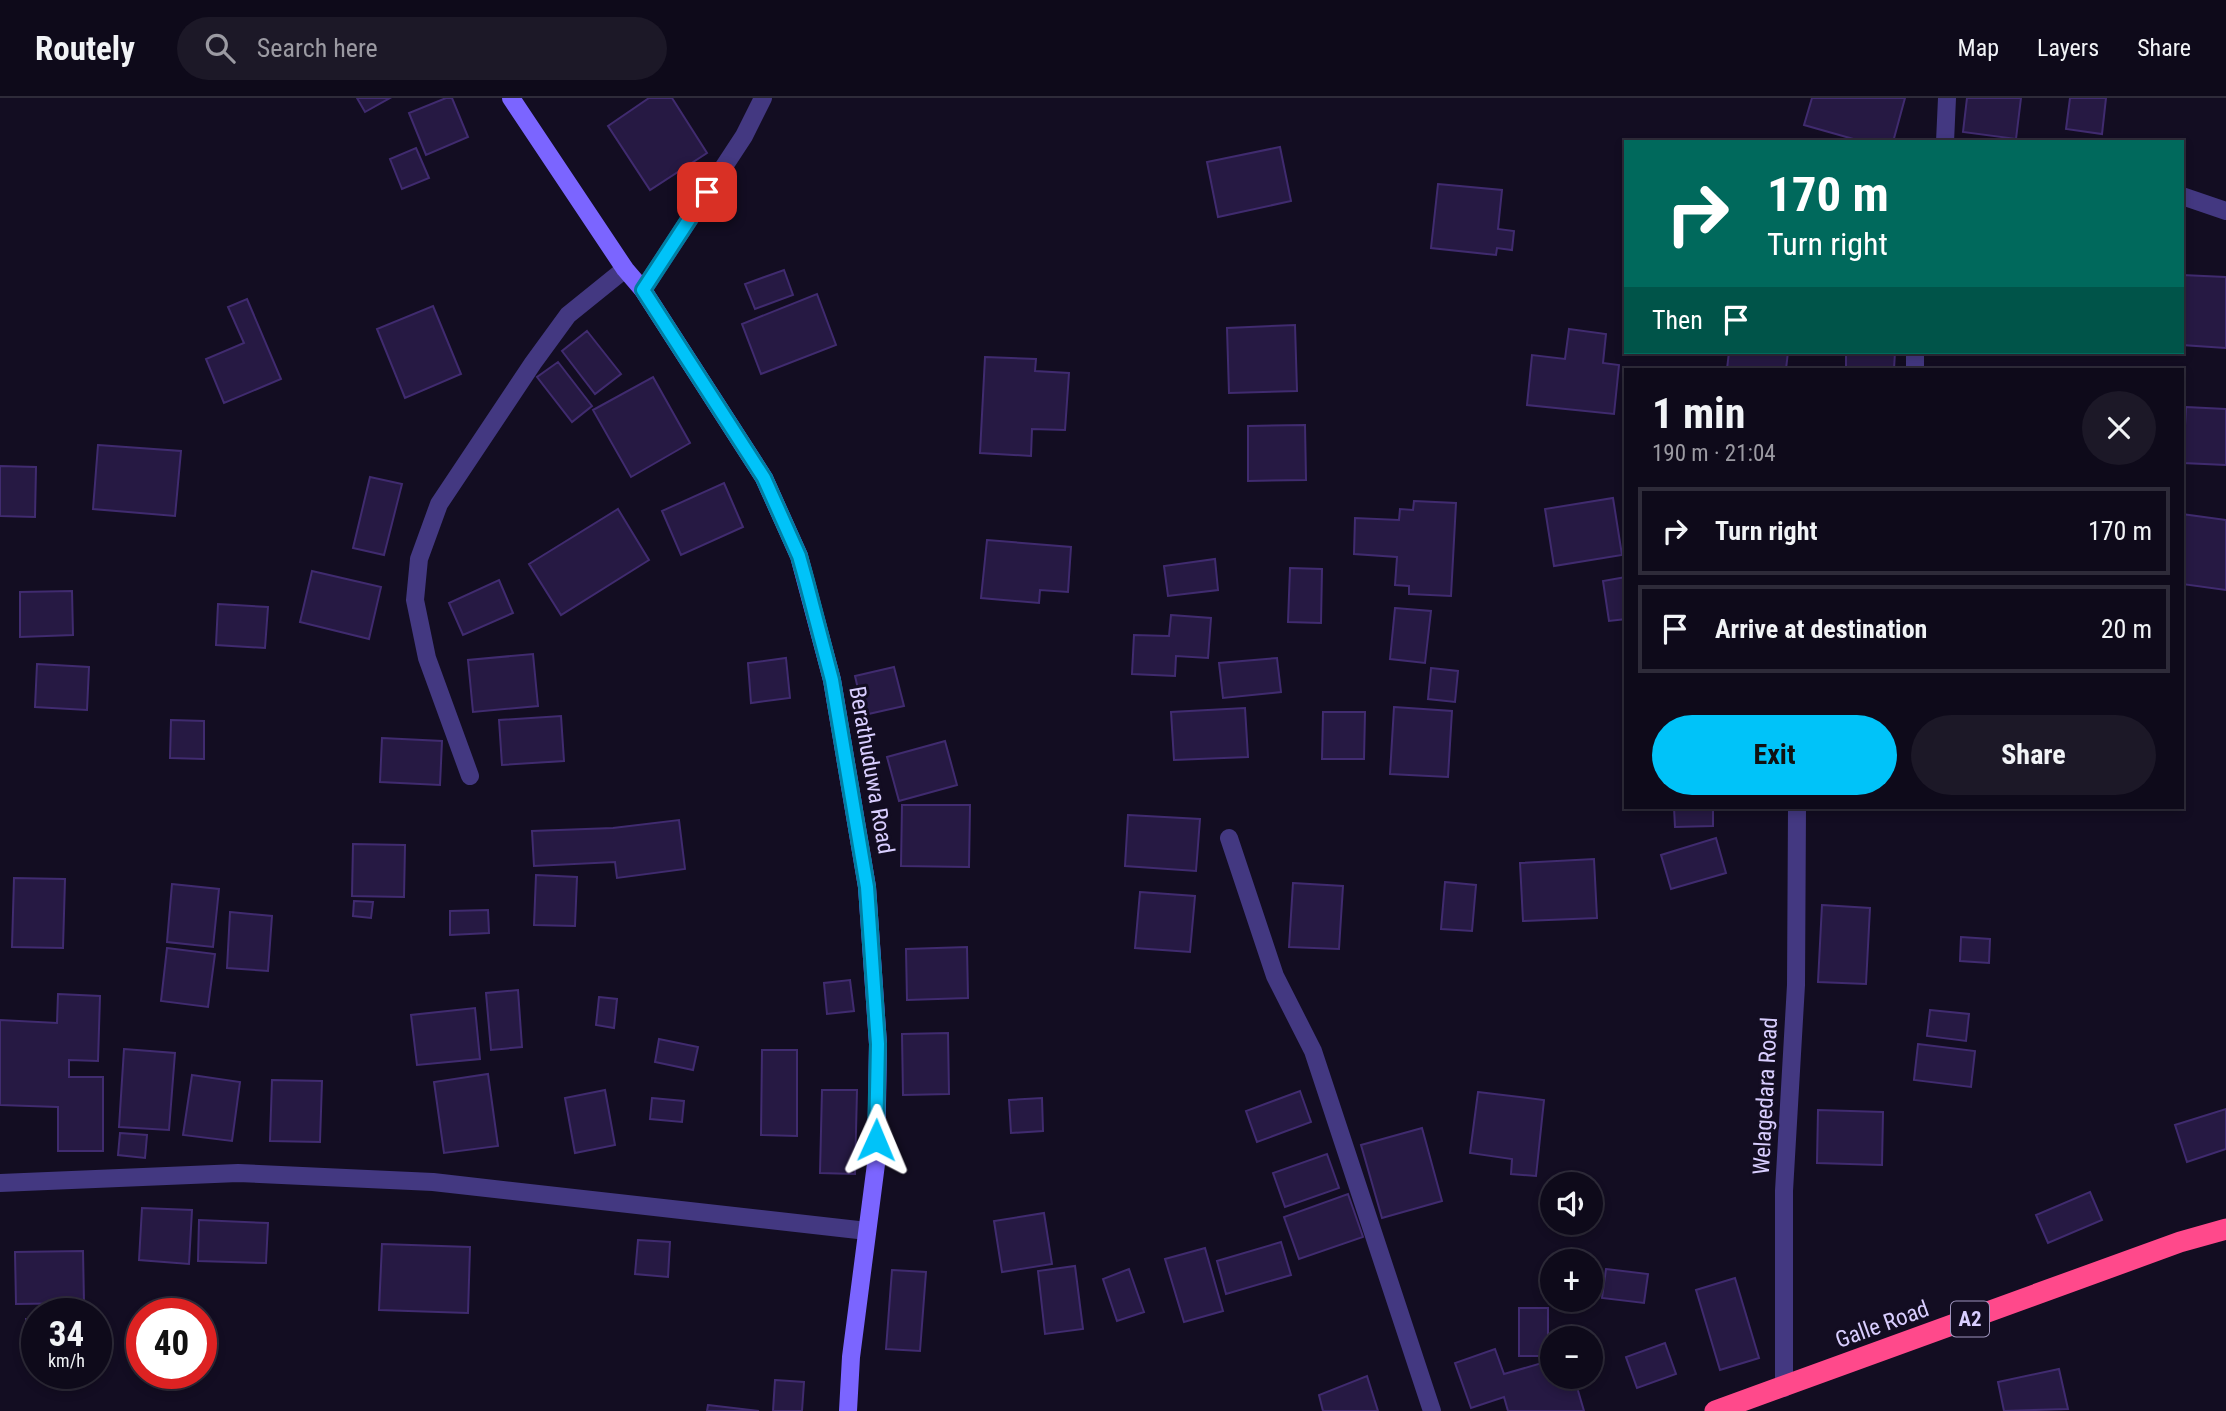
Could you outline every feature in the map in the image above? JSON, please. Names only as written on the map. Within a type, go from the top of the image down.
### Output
[{"type":"highway","name":"Galle Road","points":[[1715,1411],[2180,1242],[2226,1229]]},
{"type":"street","name":"Berathuduwa Road","points":[[511,98],[625,269],[643,290],[764,478],[799,556],[832,680],[867,887],[878,1044],[876,1164],[851,1357],[848,1411]]},
{"type":"street","points":[[643,290],[744,136],[763,98]]},
{"type":"street","points":[[1945,140],[1947,98]]},
{"type":"street","points":[[2184,197],[2226,211]]},
{"type":"street","points":[[470,776],[427,658],[415,600],[419,559],[439,504],[533,363],[568,315],[625,269]]},
{"type":"street","name":"Welagedara Road","points":[[1784,1388],[1784,1191],[1796,985],[1797,809]]},
{"type":"street","points":[[1228,838],[1275,976],[1312,1051],[1432,1411]]},
{"type":"street","points":[[0,1183],[239,1173],[433,1182],[867,1231]]},
{"type":"building","points":[[357,98],[390,98],[365,112]]},
{"type":"building","points":[[452,98],[468,137],[426,155],[409,113]]},
{"type":"building","points":[[649,98],[672,98],[707,153],[650,190],[608,126]]},
{"type":"building","points":[[1812,98],[1905,98],[1894,140],[1857,140],[1804,125]]},
{"type":"building","points":[[1967,98],[2021,98],[2016,139],[1963,132]]},
{"type":"building","points":[[2070,98],[2106,98],[2102,134],[2066,129]]},
{"type":"building","points":[[1280,147],[1291,201],[1218,217],[1207,162]]},
{"type":"building","points":[[416,148],[429,178],[402,189],[390,159]]},
{"type":"building","points":[[1438,184],[1502,190],[1498,229],[1514,231],[1512,250],[1497,248],[1496,255],[1431,248]]},
{"type":"building","points":[[784,270],[793,295],[755,309],[745,284]]},
{"type":"building","points":[[2184,275],[2226,277],[2226,348],[2184,345]]},
{"type":"building","points":[[817,294],[836,345],[761,374],[742,324]]},
{"type":"building","points":[[247,299],[281,379],[224,403],[206,359],[244,343],[228,307]]},
{"type":"building","points":[[433,306],[461,374],[405,398],[377,329]]},
{"type":"building","points":[[1295,325],[1297,391],[1229,393],[1227,328]]},
{"type":"building","points":[[1569,329],[1606,334],[1603,363],[1619,365],[1614,414],[1527,405],[1532,355],[1565,359]]},
{"type":"building","points":[[587,331],[621,374],[595,394],[562,351]]},
{"type":"building","points":[[1729,354],[1788,354],[1786,368],[1727,368]]},
{"type":"building","points":[[1846,354],[1895,354],[1894,368],[1846,368]]},
{"type":"building","points":[[985,357],[1036,359],[1035,371],[1069,373],[1065,430],[1032,429],[1031,456],[980,453]]},
{"type":"building","points":[[558,362],[592,406],[572,422],[537,377]]},
{"type":"building","points":[[653,377],[690,443],[631,477],[593,410]]},
{"type":"building","points":[[2186,407],[2226,409],[2226,465],[2184,463]]},
{"type":"building","points":[[1305,425],[1306,480],[1248,481],[1248,426]]},
{"type":"building","points":[[98,445],[181,451],[175,516],[93,509]]},
{"type":"building","points":[[0,466],[36,467],[35,517],[0,516]]},
{"type":"building","points":[[370,477],[402,484],[384,555],[353,548]]},
{"type":"building","points":[[724,483],[743,527],[681,555],[662,511]]},
{"type":"building","points":[[1613,498],[1622,555],[1554,566],[1545,509]]},
{"type":"building","points":[[1414,501],[1456,503],[1451,596],[1409,594],[1409,586],[1395,585],[1397,557],[1354,554],[1355,518],[1399,520],[1400,509],[1413,510]]},
{"type":"building","points":[[618,509],[649,560],[561,615],[529,564]]},
{"type":"building","points":[[2184,514],[2226,520],[2226,590],[2184,584]]},
{"type":"building","points":[[987,540],[1071,547],[1068,592],[1040,590],[1039,603],[981,598]]},
{"type":"building","points":[[1215,559],[1218,590],[1168,596],[1164,566]]},
{"type":"building","points":[[1290,568],[1322,569],[1321,623],[1288,622]]},
{"type":"building","points":[[312,571],[381,587],[369,639],[300,622]]},
{"type":"building","points":[[1624,577],[1624,619],[1609,621],[1603,581]]},
{"type":"building","points":[[499,580],[513,613],[463,635],[449,603]]},
{"type":"building","points":[[72,591],[73,635],[20,637],[20,592]]},
{"type":"building","points":[[218,604],[268,607],[265,648],[216,645]]},
{"type":"building","points":[[1395,608],[1431,611],[1425,663],[1390,659]]},
{"type":"building","points":[[1171,615],[1211,618],[1208,658],[1176,656],[1175,676],[1132,674],[1134,635],[1169,636]]},
{"type":"building","points":[[533,654],[538,706],[473,712],[468,660]]},
{"type":"building","points":[[786,658],[790,698],[751,703],[748,663]]},
{"type":"building","points":[[1277,658],[1281,692],[1223,698],[1219,663]]},
{"type":"building","points":[[37,664],[89,667],[87,710],[35,707]]},
{"type":"building","points":[[894,667],[904,706],[864,715],[855,676]]},
{"type":"building","points":[[1431,668],[1458,671],[1455,702],[1428,699]]},
{"type":"building","points":[[1394,707],[1452,711],[1448,777],[1390,774]]},
{"type":"building","points":[[1245,708],[1248,757],[1174,760],[1171,712]]},
{"type":"building","points":[[1323,712],[1365,712],[1364,759],[1322,759]]},
{"type":"building","points":[[561,716],[564,761],[502,765],[499,720]]},
{"type":"building","points":[[171,720],[204,721],[204,759],[170,758]]},
{"type":"building","points":[[382,738],[442,741],[440,785],[380,782]]},
{"type":"building","points":[[945,741],[957,785],[899,801],[887,757]]},
{"type":"building","points":[[902,805],[970,805],[969,867],[901,866]]},
{"type":"building","points":[[1674,809],[1713,809],[1713,826],[1675,827]]},
{"type":"building","points":[[1128,815],[1200,819],[1196,871],[1125,866]]},
{"type":"building","points":[[679,820],[685,869],[617,878],[615,862],[534,866],[532,831],[613,828]]},
{"type":"building","points":[[1716,838],[1726,873],[1671,889],[1661,855]]},
{"type":"building","points":[[353,844],[405,845],[404,897],[352,896]]},
{"type":"building","points":[[1594,859],[1597,918],[1523,921],[1520,863]]},
{"type":"building","points":[[536,875],[577,877],[575,926],[534,925]]},
{"type":"building","points":[[14,878],[65,879],[63,948],[12,947]]},
{"type":"building","points":[[1445,882],[1476,885],[1472,931],[1441,929]]},
{"type":"building","points":[[1293,883],[1343,886],[1339,949],[1289,947]]},
{"type":"building","points":[[172,884],[219,889],[213,947],[167,942]]},
{"type":"building","points":[[1140,892],[1195,896],[1190,952],[1135,948]]},
{"type":"building","points":[[354,901],[373,902],[371,918],[353,916]]},
{"type":"building","points":[[1822,905],[1870,908],[1866,984],[1818,982]]},
{"type":"building","points":[[488,910],[489,933],[450,935],[450,911]]},
{"type":"building","points":[[230,912],[272,916],[268,971],[227,968]]},
{"type":"building","points":[[1961,937],[1990,939],[1989,963],[1960,961]]},
{"type":"building","points":[[967,947],[968,998],[907,1000],[906,949]]},
{"type":"building","points":[[167,948],[215,954],[208,1007],[161,1001]]},
{"type":"building","points":[[850,980],[854,1011],[827,1014],[824,983]]},
{"type":"building","points":[[518,990],[522,1047],[491,1050],[486,993]]},
{"type":"building","points":[[58,994],[100,996],[98,1061],[69,1060],[69,1077],[103,1077],[103,1151],[58,1151],[58,1107],[0,1105],[0,1020],[57,1023]]},
{"type":"building","points":[[599,997],[617,999],[614,1028],[596,1025]]},
{"type":"building","points":[[475,1008],[480,1059],[417,1065],[411,1015]]},
{"type":"building","points":[[1930,1010],[1969,1014],[1966,1041],[1927,1036]]},
{"type":"building","points":[[948,1033],[949,1094],[903,1095],[902,1034]]},
{"type":"building","points":[[659,1039],[698,1047],[693,1070],[655,1062]]},
{"type":"building","points":[[1918,1044],[1975,1051],[1971,1087],[1914,1080]]},
{"type":"building","points":[[124,1049],[175,1053],[169,1130],[119,1127]]},
{"type":"building","points":[[762,1050],[797,1050],[797,1136],[761,1135]]},
{"type":"building","points":[[488,1074],[498,1146],[444,1153],[434,1082]]},
{"type":"building","points":[[192,1075],[240,1082],[232,1141],[183,1135]]},
{"type":"building","points":[[272,1080],[322,1081],[320,1142],[270,1141]]},
{"type":"building","points":[[605,1090],[615,1145],[575,1153],[565,1098]]},
{"type":"building","points":[[822,1090],[857,1090],[855,1174],[820,1173]]},
{"type":"building","points":[[1300,1091],[1311,1122],[1257,1142],[1246,1111]]},
{"type":"building","points":[[1478,1092],[1544,1100],[1536,1176],[1511,1174],[1512,1159],[1470,1153]]},
{"type":"building","points":[[652,1098],[684,1101],[682,1122],[650,1119]]},
{"type":"building","points":[[1042,1098],[1043,1131],[1011,1133],[1009,1100]]},
{"type":"building","points":[[2226,1109],[2226,1149],[2187,1162],[2175,1125]]},
{"type":"building","points":[[1818,1110],[1883,1112],[1882,1165],[1817,1163]]},
{"type":"building","points":[[1422,1128],[1442,1201],[1382,1218],[1361,1145]]},
{"type":"building","points":[[120,1133],[147,1135],[145,1158],[118,1155]]},
{"type":"building","points":[[1327,1154],[1339,1188],[1285,1207],[1273,1173]]},
{"type":"building","points":[[2090,1192],[2102,1220],[2048,1243],[2036,1215]]},
{"type":"building","points":[[1348,1194],[1363,1237],[1299,1259],[1284,1217]]},
{"type":"building","points":[[142,1208],[192,1210],[189,1264],[139,1260]]},
{"type":"building","points":[[1044,1213],[1052,1264],[1002,1272],[994,1221]]},
{"type":"building","points":[[199,1220],[268,1223],[266,1263],[198,1261]]},
{"type":"building","points":[[638,1240],[670,1242],[668,1277],[635,1274]]},
{"type":"building","points":[[1281,1242],[1291,1275],[1226,1294],[1217,1261]]},
{"type":"building","points":[[382,1244],[470,1247],[468,1313],[379,1310]]},
{"type":"building","points":[[1205,1248],[1223,1311],[1184,1322],[1165,1259]]},
{"type":"building","points":[[83,1251],[84,1298],[21,1298],[21,1304],[16,1304],[15,1252]]},
{"type":"building","points":[[1075,1266],[1083,1329],[1045,1334],[1038,1271]]},
{"type":"building","points":[[1129,1269],[1144,1312],[1117,1321],[1103,1279]]},
{"type":"building","points":[[1606,1269],[1648,1274],[1644,1303],[1603,1298]]},
{"type":"building","points":[[892,1270],[926,1272],[920,1351],[886,1349]]},
{"type":"building","points":[[1735,1278],[1759,1358],[1720,1370],[1696,1290]]},
{"type":"building","points":[[1519,1308],[1540,1308],[1540,1312],[1548,1312],[1548,1326],[1540,1326],[1540,1356],[1519,1356]]},
{"type":"building","points":[[1665,1343],[1676,1374],[1637,1388],[1626,1357]]},
{"type":"building","points":[[1495,1349],[1504,1374],[1540,1364],[1540,1389],[1578,1389],[1584,1411],[1508,1411],[1504,1397],[1471,1408],[1455,1363]]},
{"type":"building","points":[[2059,1369],[2068,1409],[2004,1411],[1998,1382]]},
{"type":"building","points":[[1367,1376],[1378,1411],[1323,1411],[1319,1395]]},
{"type":"building","points":[[775,1380],[804,1382],[802,1411],[773,1411]]},
{"type":"building","points":[[708,1405],[759,1411],[707,1411]]},
{"type":"route","points":[[707,192],[643,290],[764,478],[799,556],[806,581],[832,680],[867,887],[878,1044],[876,1140]]}]
